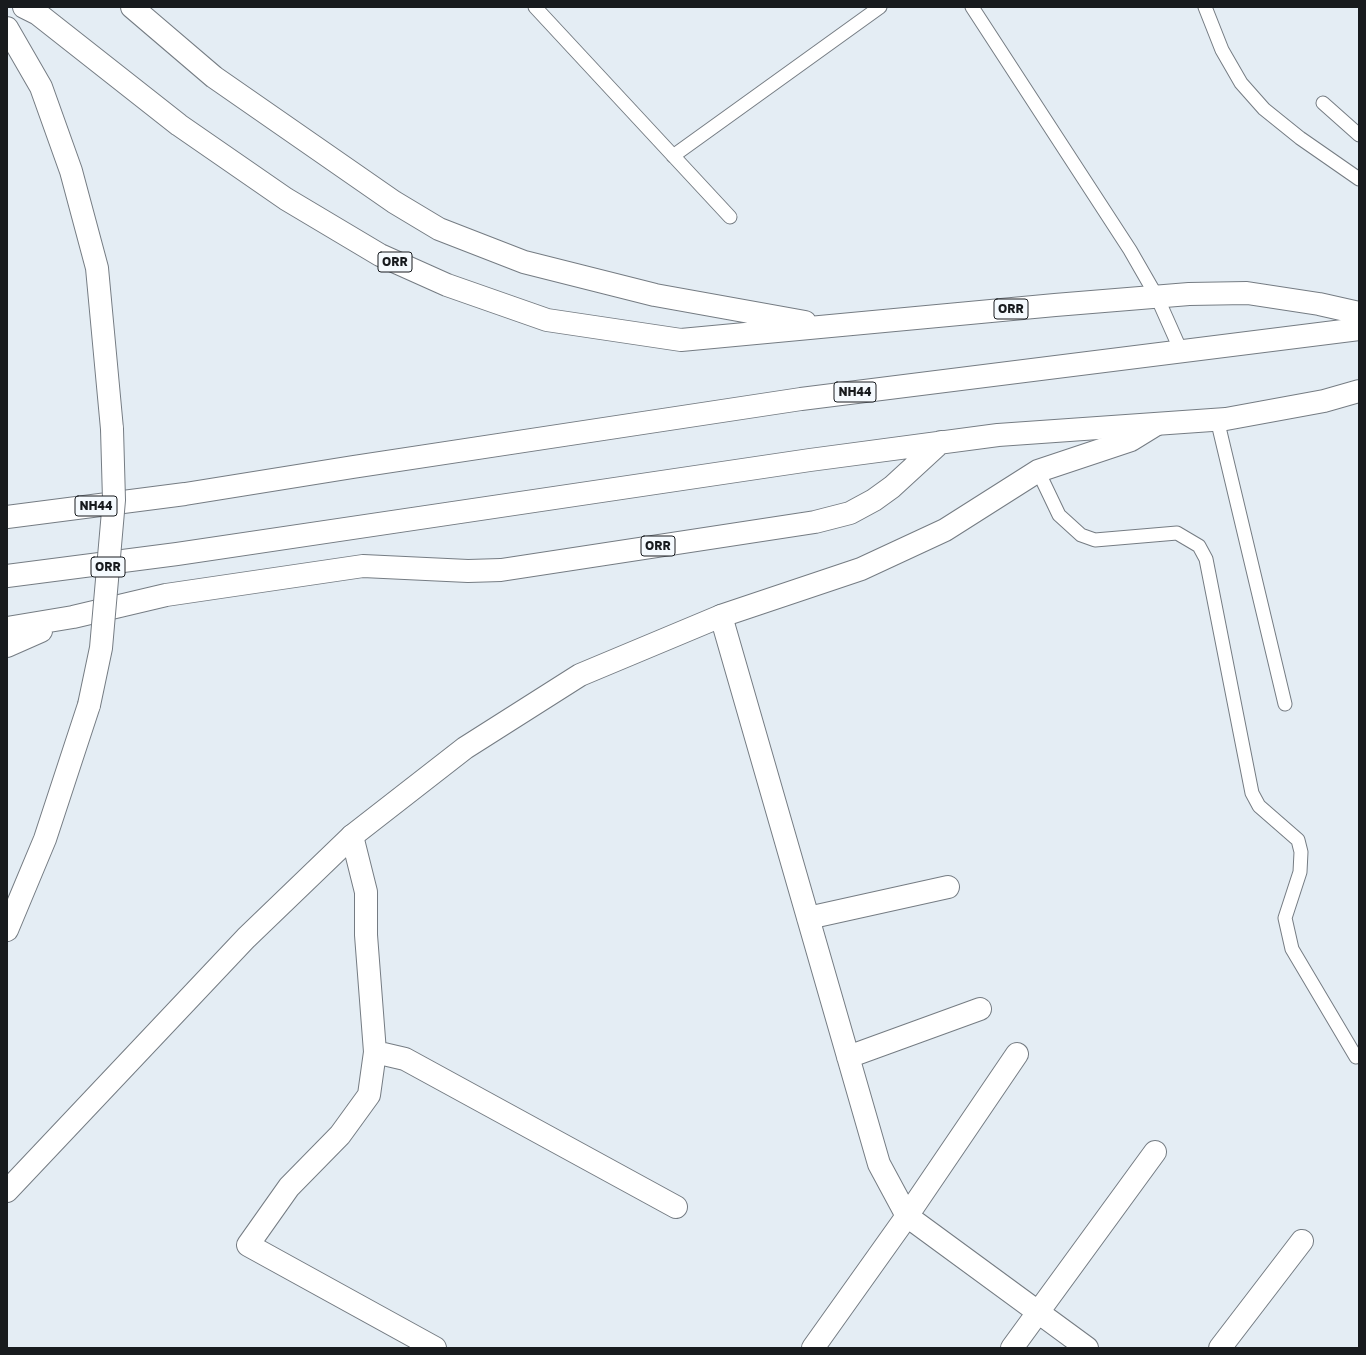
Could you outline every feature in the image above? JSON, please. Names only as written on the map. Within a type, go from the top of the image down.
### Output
[{"type":"main road","name":"ORR","points":[[24,7],[38,14],[179,124],[286,199],[380,255],[447,285],[547,320],[681,340],[834,327],[1055,305],[1157,297],[1247,293],[1319,304],[1359,313]]},
{"type":"main road","name":"ORR","points":[[132,7],[214,77],[394,202],[439,229],[524,262],[647,293],[834,327]]},
{"type":"main road","name":"ORR","points":[[7,28],[41,87],[71,171],[97,268],[112,429],[113,508],[101,648],[89,705],[45,839],[7,930]]},
{"type":"main road","name":"NH44","points":[[7,517],[185,494],[801,399],[1359,329]]},
{"type":"main road","points":[[7,576],[338,531],[810,460],[941,442],[998,435],[1217,420],[1324,401],[1359,391]]},
{"type":"main road","points":[[7,1191],[246,938],[352,836],[465,748],[580,676],[721,616],[875,562],[945,530],[1038,471],[1131,440],[1157,424]]},
{"type":"main road","name":"ORR","points":[[7,628],[73,617],[166,595],[363,566],[468,571],[501,570],[816,522],[850,513],[874,500],[892,487],[941,442]]},
{"type":"main road","points":[[721,616],[879,1164],[907,1216],[1087,1348]]},
{"type":"main road","name":"ORR","points":[[7,646],[73,617]]},
{"type":"main road","points":[[352,836],[366,892],[367,943],[375,1052],[369,1095],[340,1135],[289,1187],[248,1246],[435,1348]]},
{"type":"main road","points":[[808,918],[948,888]]},
{"type":"main road","points":[[848,1057],[980,1009]]},
{"type":"main road","points":[[375,1052],[405,1059],[676,1207]]},
{"type":"main road","points":[[813,1348],[907,1216],[1017,1054]]},
{"type":"main road","points":[[1012,1348],[1155,1152]]},
{"type":"main road","points":[[1220,1348],[1302,1241]]},
{"type":"lane","points":[[535,7],[730,218]]},
{"type":"lane","points":[[673,156],[880,7]]},
{"type":"lane","points":[[972,7],[1130,250],[1157,297],[1181,351]]},
{"type":"lane","points":[[1205,7],[1222,50],[1241,83],[1264,109],[1300,138],[1359,179]]},
{"type":"lane","points":[[1323,103],[1359,135]]},
{"type":"lane","points":[[1217,420],[1285,704]]},
{"type":"lane","points":[[1038,471],[1059,515],[1081,535],[1095,540],[1177,533],[1199,546],[1203,553],[1208,567],[1252,793],[1259,806],[1298,840],[1301,852],[1300,872],[1286,918],[1292,949],[1356,1058]]}]
